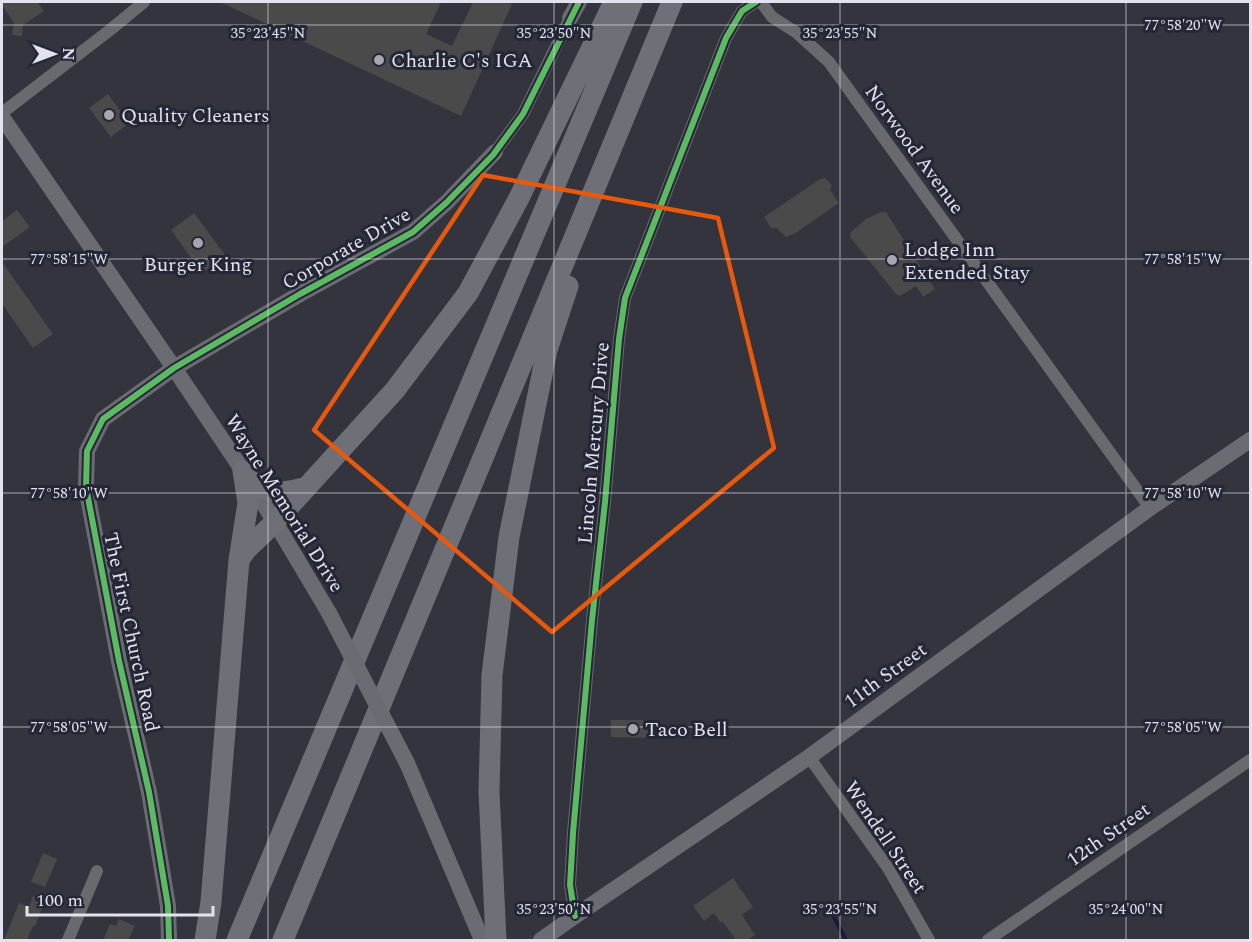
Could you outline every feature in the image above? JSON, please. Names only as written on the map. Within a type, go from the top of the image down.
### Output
[{"type":"highway","points":[[238,560],[395,390],[468,293],[519,198],[614,2]]},
{"type":"highway","points":[[237,940],[632,2]]},
{"type":"highway","points":[[283,940],[672,2]]},
{"type":"highway","points":[[496,940],[489,792],[491,698],[509,537],[547,350],[614,142]]},
{"type":"highway","points":[[244,474],[256,485],[275,492],[289,492],[307,487]]},
{"type":"highway","points":[[206,940],[211,903],[238,560],[248,503],[244,474]]},
{"type":"highway","points":[[292,940],[319,856]]},
{"type":"street","points":[[2,115],[144,2]]},
{"type":"street","name":"Corporate Drive","points":[[174,368],[413,232],[446,203],[495,152],[523,114],[579,2]]},
{"type":"street","name":"Lincoln Mercury Drive","points":[[575,916],[570,885],[573,833],[619,339],[625,298],[726,38],[742,11],[756,2]]},
{"type":"street","name":"Norwood Avenue","points":[[761,2],[772,17],[797,33],[829,63],[1150,508]]},
{"type":"street","name":"Wayne Memorial Drive","points":[[2,115],[244,474],[329,613],[406,763],[482,940]]},
{"type":"street","name":"The First Church Road","points":[[169,940],[168,906],[148,792],[119,661],[86,487],[87,451],[103,419],[174,368]]},
{"type":"street","name":"11th Street","points":[[542,940],[809,757],[1150,508],[1250,441]]},
{"type":"street","name":"Wendell Street","points":[[809,757],[888,868],[929,940]]},
{"type":"street","name":"12th Street","points":[[988,940],[1251,760]]},
{"type":"street","points":[[68,940],[97,871]]},
{"type":"highlighted area","points":[[483,175],[718,218],[774,448],[552,632],[314,430]]},
{"type":"building","points":[[2,2],[37,2],[44,11],[23,25],[22,36],[12,35],[14,23]]},
{"type":"building","points":[[220,2],[441,2],[426,34],[452,46],[473,2],[512,4],[461,116]]},
{"type":"building","name":"Quality Cleaners","points":[[108,94],[129,123],[111,137],[89,108]]},
{"type":"building","points":[[825,178],[832,185],[830,190],[839,203],[786,237],[777,228],[771,228],[764,217],[820,179]]},
{"type":"building","points":[[17,210],[30,227],[2,247],[2,221]]},
{"type":"building","name":"Lodge Inn Extended Stay","points":[[886,212],[935,289],[923,297],[916,286],[900,296],[896,294],[850,237],[851,232],[866,219]]},
{"type":"building","name":"Burger King","points":[[194,213],[226,256],[202,273],[171,230]]},
{"type":"building","points":[[2,262],[53,334],[33,348],[2,304]]},
{"type":"building","name":"Taco Bell","points":[[611,720],[655,720],[655,738],[611,737]]},
{"type":"building","points":[[43,853],[57,859],[45,887],[31,882]]},
{"type":"building","points":[[733,878],[753,907],[742,915],[755,935],[747,940],[736,940],[714,913],[704,921],[693,906]]},
{"type":"building","points":[[33,896],[45,900],[27,940],[4,940],[19,903],[29,907]]},
{"type":"building","points":[[119,919],[135,926],[128,940],[103,940],[110,924],[116,926]]},
{"type":"waterway","points":[[829,908],[846,940]]},
{"type":"cycle path","points":[[169,940],[168,906],[149,792],[119,661],[86,487],[87,451],[103,419],[174,368],[300,294],[413,232],[446,203],[493,155],[523,114],[579,2]]},
{"type":"cycle path","points":[[575,916],[570,885],[573,833],[619,339],[625,298],[726,38],[742,11],[756,2]]},
{"type":"place","name":"Charlie C's IGA","points":[[379,60]]},
{"type":"place","name":"Quality Cleaners","points":[[109,115]]},
{"type":"place","name":"Burger King","points":[[198,243]]},
{"type":"place","name":"Lodge Inn Extended Stay","points":[[892,260]]},
{"type":"place","name":"Taco Bell","points":[[633,729]]}]
